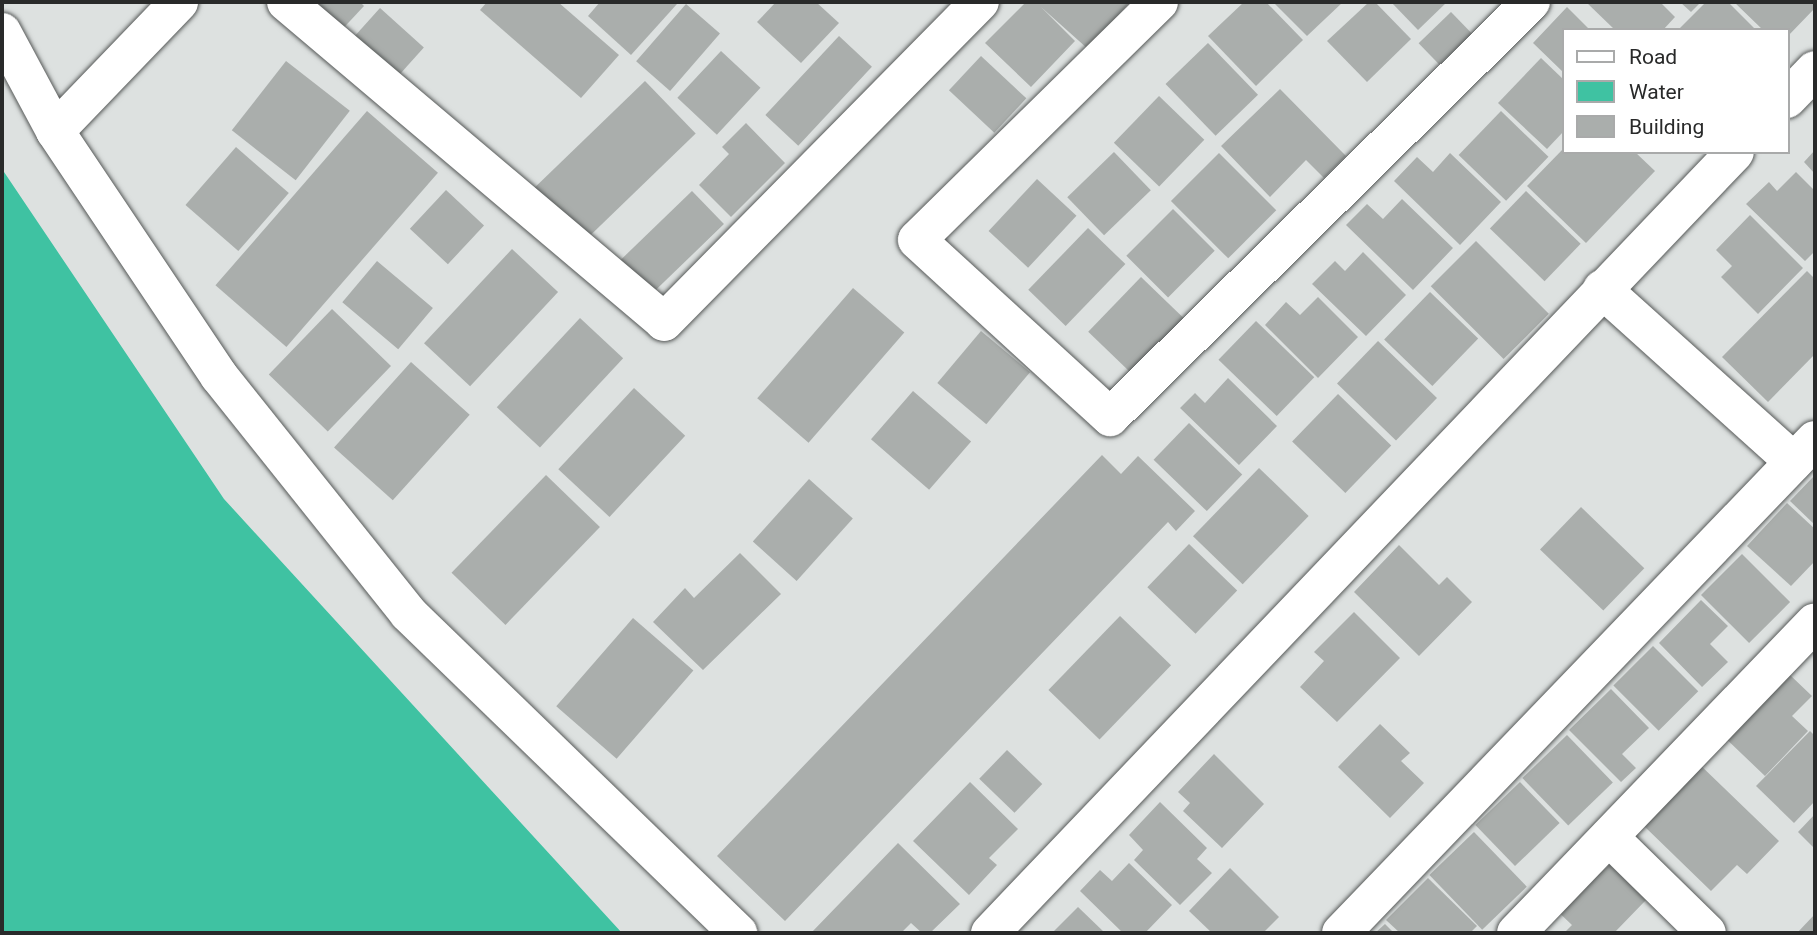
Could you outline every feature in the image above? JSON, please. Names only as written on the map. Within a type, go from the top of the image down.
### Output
[{"type":"street","points":[[55,131],[179,2]]},
{"type":"street","points":[[286,2],[664,321],[980,2]]},
{"type":"street","points":[[1159,2],[917,240],[1110,417],[1531,2]]},
{"type":"street","points":[[2,32],[55,131],[219,376],[408,613],[738,933]]},
{"type":"street","points":[[1789,97],[1815,70]]},
{"type":"street","points":[[989,933],[1733,154]]},
{"type":"street","points":[[1340,933],[1805,451],[1602,289]]},
{"type":"street","points":[[1516,933],[1609,836],[1810,636]]},
{"type":"street","points":[[1609,836],[1707,933]]},
{"type":"water","points":[[2,169],[224,499],[622,933],[2,933]]},
{"type":"building","points":[[299,2],[360,2],[364,6],[336,36]]},
{"type":"building","points":[[487,2],[558,2],[619,55],[581,98],[480,10]]},
{"type":"building","points":[[600,2],[677,4],[631,55],[588,16]]},
{"type":"building","points":[[776,2],[816,2],[839,23],[801,63],[757,22]]},
{"type":"building","points":[[1026,2],[1129,3],[1088,49],[1041,7],[1075,41],[1031,87],[985,43]]},
{"type":"building","points":[[1244,2],[1266,2],[1303,40],[1256,86],[1208,36]]},
{"type":"building","points":[[1273,2],[1343,2],[1307,36]]},
{"type":"building","points":[[1369,2],[1375,2],[1411,39],[1367,82],[1327,41]]},
{"type":"building","points":[[1391,2],[1447,2],[1418,30]]},
{"type":"building","points":[[1586,2],[1660,2],[1675,17],[1665,28],[1613,28]]},
{"type":"building","points":[[1680,2],[1701,2],[1691,12]]},
{"type":"building","points":[[1706,2],[1728,2],[1754,28],[1680,28]]},
{"type":"building","points":[[1734,2],[1815,2],[1815,8],[1789,35],[1789,28],[1761,28]]},
{"type":"building","points":[[686,4],[720,34],[670,91],[636,61]]},
{"type":"building","points":[[1567,7],[1588,28],[1562,28],[1562,71],[1533,43]]},
{"type":"building","points":[[380,8],[424,47],[394,81],[350,41]]},
{"type":"building","points":[[1451,12],[1472,34],[1439,65],[1419,43]]},
{"type":"building","points":[[839,36],[872,67],[798,146],[765,115]]},
{"type":"building","points":[[1208,43],[1258,95],[1216,136],[1166,84]]},
{"type":"building","points":[[721,51],[760,88],[717,135],[677,98]]},
{"type":"building","points":[[981,56],[1026,98],[994,133],[949,90]]},
{"type":"building","points":[[1541,58],[1562,78],[1562,133],[1547,149],[1498,103]]},
{"type":"building","points":[[286,61],[350,111],[296,180],[232,130]]},
{"type":"building","points":[[645,81],[696,134],[581,244],[531,191]]},
{"type":"building","points":[[1280,89],[1346,156],[1324,178],[1306,160],[1270,197],[1221,146]]},
{"type":"building","points":[[1159,96],[1204,140],[1159,187],[1114,143]]},
{"type":"building","points":[[367,111],[438,173],[286,347],[215,285]]},
{"type":"building","points":[[1501,111],[1548,157],[1506,201],[1459,155]]},
{"type":"building","points":[[746,123],[785,163],[731,217],[699,185],[729,154],[722,147]]},
{"type":"building","points":[[236,147],[289,193],[238,251],[185,205]]},
{"type":"building","points":[[1562,150],[1562,154],[1637,154],[1655,171],[1586,243],[1527,186]]},
{"type":"building","points":[[1815,150],[1815,174],[1804,162]]},
{"type":"building","points":[[1114,152],[1151,190],[1104,235],[1067,197]]},
{"type":"building","points":[[1219,153],[1276,210],[1228,258],[1171,201]]},
{"type":"building","points":[[1450,153],[1501,202],[1460,245],[1394,181],[1417,157],[1433,172]]},
{"type":"building","points":[[1796,172],[1815,191],[1815,251],[1805,261],[1746,204],[1769,182],[1777,191]]},
{"type":"building","points":[[1037,179],[1076,216],[1028,268],[989,231]]},
{"type":"building","points":[[446,190],[484,225],[448,264],[410,229]]},
{"type":"building","points":[[692,191],[724,224],[651,294],[619,261]]},
{"type":"building","points":[[1526,191],[1581,244],[1545,281],[1490,228]]},
{"type":"building","points":[[1402,199],[1453,248],[1413,290],[1346,225],[1367,204],[1383,219]]},
{"type":"building","points":[[1173,209],[1215,251],[1168,297],[1126,256]]},
{"type":"building","points":[[1750,215],[1803,268],[1758,314],[1721,277],[1732,266],[1716,250]]},
{"type":"building","points":[[1088,228],[1125,264],[1066,326],[1028,290]]},
{"type":"building","points":[[1476,241],[1549,314],[1504,359],[1431,286]]},
{"type":"building","points":[[512,249],[558,292],[470,386],[424,343]]},
{"type":"building","points":[[1363,252],[1406,295],[1366,336],[1312,284],[1335,261],[1345,271]]},
{"type":"building","points":[[377,261],[433,308],[398,349],[342,302]]},
{"type":"building","points":[[1807,271],[1815,279],[1815,354],[1768,402],[1722,357]]},
{"type":"building","points":[[1141,277],[1185,319],[1132,374],[1088,332]]},
{"type":"building","points":[[853,288],[904,333],[809,443],[757,398]]},
{"type":"building","points":[[1430,292],[1478,339],[1432,386],[1384,339]]},
{"type":"building","points":[[1318,297],[1358,337],[1318,378],[1265,325],[1286,302],[1300,315]]},
{"type":"building","points":[[332,309],[391,366],[328,431],[269,374]]},
{"type":"building","points":[[580,318],[623,358],[540,447],[497,407]]},
{"type":"building","points":[[1256,321],[1314,377],[1277,416],[1218,360]]},
{"type":"building","points":[[981,331],[1030,372],[986,424],[937,383]]},
{"type":"building","points":[[1378,341],[1437,398],[1396,440],[1337,383]]},
{"type":"building","points":[[411,362],[470,415],[393,500],[334,447]]},
{"type":"building","points":[[1228,378],[1277,426],[1239,465],[1180,408],[1195,393],[1205,403]]},
{"type":"building","points":[[634,388],[685,436],[609,517],[558,469]]},
{"type":"building","points":[[913,391],[971,442],[929,490],[871,439]]},
{"type":"building","points":[[1338,394],[1391,445],[1345,493],[1292,441]]},
{"type":"building","points":[[1189,423],[1242,474],[1207,511],[1154,460]]},
{"type":"building","points":[[1102,455],[1121,474],[1138,456],[1195,511],[1176,531],[1168,522],[785,921],[717,856]]},
{"type":"building","points":[[1259,468],[1309,516],[1243,584],[1193,536]]},
{"type":"building","points":[[546,475],[600,527],[505,625],[452,573]]},
{"type":"building","points":[[1815,475],[1815,525],[1790,501]]},
{"type":"building","points":[[809,479],[853,518],[797,581],[753,541]]},
{"type":"building","points":[[1787,503],[1815,529],[1815,561],[1791,586],[1747,546]]},
{"type":"building","points":[[1581,507],[1644,568],[1603,611],[1540,549]]},
{"type":"building","points":[[1189,544],[1237,591],[1196,634],[1147,587]]},
{"type":"building","points":[[1399,545],[1439,585],[1447,577],[1472,602],[1419,656],[1354,592]]},
{"type":"building","points":[[740,553],[781,594],[703,670],[653,622],[685,588],[694,598]]},
{"type":"building","points":[[1742,554],[1790,602],[1749,643],[1701,595]]},
{"type":"building","points":[[1701,600],[1728,626],[1710,644],[1728,662],[1702,687],[1659,643]]},
{"type":"building","points":[[1354,612],[1400,658],[1337,722],[1300,687],[1324,661],[1314,652]]},
{"type":"building","points":[[1120,616],[1171,665],[1100,739],[1048,690]]},
{"type":"building","points":[[633,618],[693,670],[617,759],[556,706]]},
{"type":"building","points":[[1653,646],[1698,691],[1659,731],[1613,686]]},
{"type":"building","points":[[1790,675],[1812,696],[1792,716],[1808,731],[1765,776],[1720,733]]},
{"type":"building","points":[[1611,689],[1649,728],[1622,754],[1636,768],[1621,782],[1569,730]]},
{"type":"building","points":[[1380,724],[1410,753],[1401,761],[1424,783],[1390,818],[1338,767]]},
{"type":"building","points":[[1810,731],[1815,736],[1815,801],[1794,823],[1756,786]]},
{"type":"building","points":[[1567,735],[1613,782],[1568,826],[1522,778]]},
{"type":"building","points":[[1007,750],[1042,784],[1014,813],[979,779]]},
{"type":"building","points":[[1214,754],[1264,804],[1222,848],[1183,811],[1190,803],[1178,792]]},
{"type":"building","points":[[1696,761],[1779,841],[1747,874],[1737,865],[1711,891],[1643,825]]},
{"type":"building","points":[[970,782],[1018,829],[989,858],[997,865],[969,895],[913,841]]},
{"type":"building","points":[[1520,782],[1560,823],[1515,866],[1475,825]]},
{"type":"building","points":[[1160,802],[1207,848],[1197,859],[1212,873],[1180,905],[1134,860],[1143,850],[1129,835]]},
{"type":"building","points":[[1815,814],[1815,849],[1798,832]]},
{"type":"building","points":[[1474,832],[1527,887],[1482,930],[1429,875]]},
{"type":"building","points":[[898,843],[960,904],[930,933],[922,933],[911,923],[901,933],[811,933]]},
{"type":"building","points":[[1129,863],[1172,905],[1145,933],[1123,933],[1080,891],[1100,870],[1112,881]]},
{"type":"building","points":[[1591,863],[1601,872],[1610,865],[1646,900],[1614,933],[1564,933],[1572,925],[1551,905]]},
{"type":"building","points":[[1230,868],[1279,917],[1263,933],[1212,933],[1189,911]]},
{"type":"building","points":[[1428,878],[1477,926],[1470,933],[1400,933],[1386,920]]},
{"type":"building","points":[[1078,907],[1105,933],[1052,933]]},
{"type":"building","points":[[1815,914],[1815,933],[1797,933]]},
{"type":"building","points":[[1385,924],[1394,933],[1375,933]]}]
